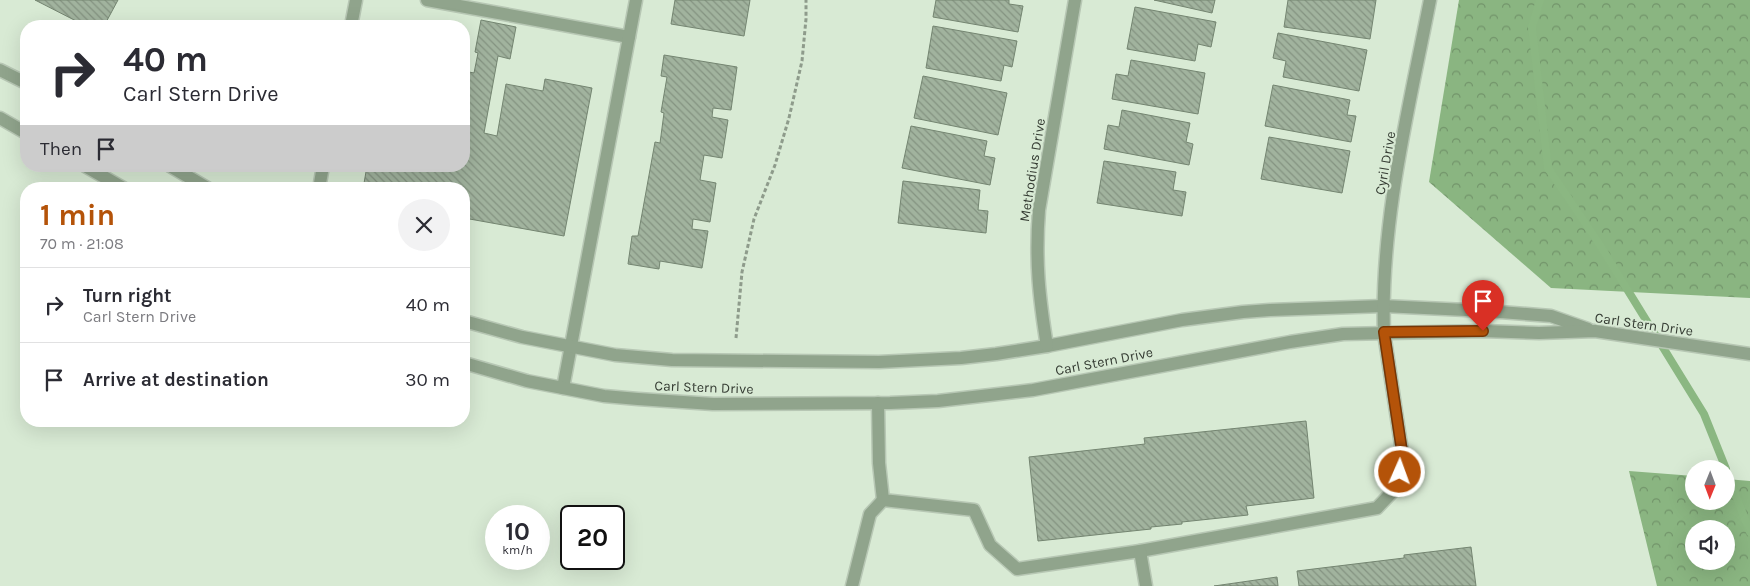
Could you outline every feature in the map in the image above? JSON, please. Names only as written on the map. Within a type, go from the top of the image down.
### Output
[{"type":"street","points":[[352,20],[356,0]]},
{"type":"street","points":[[427,0],[629,37]]},
{"type":"street","points":[[563,388],[636,0]]},
{"type":"street","name":"Methodius Drive","points":[[1047,346],[1040,306],[1037,270],[1039,210],[1075,0]]},
{"type":"street","name":"Cyril Drive","points":[[883,500],[974,510],[990,545],[1017,569],[1140,551],[1377,508],[1398,486],[1403,458],[1384,332],[1384,271],[1396,178],[1430,0]]},
{"type":"street","points":[[0,70],[20,81]]},
{"type":"street","points":[[0,118],[20,130]]},
{"type":"street","points":[[95,172],[113,182]]},
{"type":"street","points":[[180,172],[197,182]]},
{"type":"street","name":"Carl Stern Drive","points":[[470,323],[522,337],[615,355],[672,360],[879,362],[961,358],[1047,346],[1182,320],[1236,312],[1383,306],[1487,310],[1550,316],[1595,331],[1750,354]]},
{"type":"street","name":"Carl Stern Drive","points":[[470,365],[527,381],[604,396],[713,404],[878,403],[938,401],[1033,390],[1290,342],[1344,334],[1384,332],[1483,331],[1539,333],[1595,331]]},
{"type":"street","points":[[852,586],[870,514],[883,500],[879,463],[878,403]]},
{"type":"street","points":[[1140,551],[1146,586]]},
{"type":"path","points":[[736,338],[742,272],[754,219],[790,118],[802,61],[806,0]]},
{"type":"green space","points":[[1459,0],[1750,0],[1750,298],[1551,288],[1429,182]]},
{"type":"green space","points":[[1629,471],[1685,475],[1685,510],[1735,510],[1735,480],[1750,481],[1750,586],[1657,586]]},
{"type":"building","points":[[35,0],[118,0],[107,20],[74,20]]},
{"type":"building","points":[[675,0],[750,0],[744,36],[671,24]]},
{"type":"building","points":[[936,0],[1009,0],[1009,4],[1023,6],[1018,32],[933,17]]},
{"type":"building","points":[[1154,0],[1215,0],[1212,13]]},
{"type":"building","points":[[1288,0],[1376,0],[1370,39],[1284,27]]},
{"type":"building","points":[[1135,7],[1216,22],[1211,47],[1198,44],[1195,61],[1127,49]]},
{"type":"building","points":[[481,20],[516,27],[510,59],[498,56],[484,133],[497,136],[506,84],[543,91],[545,79],[592,88],[564,236],[470,219],[470,182],[364,182],[366,172],[470,172],[470,72],[474,73],[478,53],[475,52]]},
{"type":"building","points":[[933,26],[1017,41],[1012,67],[1004,65],[1001,81],[926,68]]},
{"type":"building","points":[[1278,33],[1367,50],[1359,91],[1283,77],[1286,61],[1273,58]]},
{"type":"building","points":[[664,55],[737,67],[731,110],[713,108],[712,117],[728,120],[722,158],[704,155],[700,180],[716,183],[710,222],[693,219],[692,229],[708,231],[702,268],[660,261],[659,269],[628,264],[632,236],[638,236],[655,142],[660,143],[664,113],[661,112],[667,77],[661,76]]},
{"type":"building","points":[[1131,60],[1205,73],[1198,114],[1112,99],[1116,74],[1128,76]]},
{"type":"building","points":[[923,76],[1007,93],[998,135],[914,118]]},
{"type":"building","points":[[1273,85],[1350,100],[1347,115],[1356,116],[1351,142],[1265,126]]},
{"type":"building","points":[[1122,110],[1190,123],[1186,142],[1193,144],[1189,165],[1104,149],[1108,125],[1119,127]]},
{"type":"building","points":[[911,126],[987,141],[984,156],[995,158],[990,185],[902,168]]},
{"type":"building","points":[[1269,137],[1350,151],[1342,193],[1261,179]]},
{"type":"building","points":[[1104,161],[1176,172],[1173,190],[1186,192],[1182,216],[1097,203]]},
{"type":"building","points":[[903,181],[980,190],[978,210],[988,211],[986,233],[898,223]]},
{"type":"building","points":[[1306,421],[1314,498],[1246,506],[1248,515],[1182,522],[1182,524],[1151,527],[1151,529],[1038,541],[1029,457],[1145,444],[1144,438]]},
{"type":"building","points":[[1471,547],[1476,586],[1299,586],[1297,571],[1404,558],[1404,555]]},
{"type":"building","points":[[1277,577],[1278,586],[1214,586]]},
{"type":"waterway","points":[[1540,0],[1532,27],[1548,168],[1598,242],[1704,414],[1722,460]]},
{"type":"waterway","points":[[1735,494],[1750,532]]},
{"type":"route","points":[[1400,472],[1403,458],[1384,332],[1483,331]]}]
